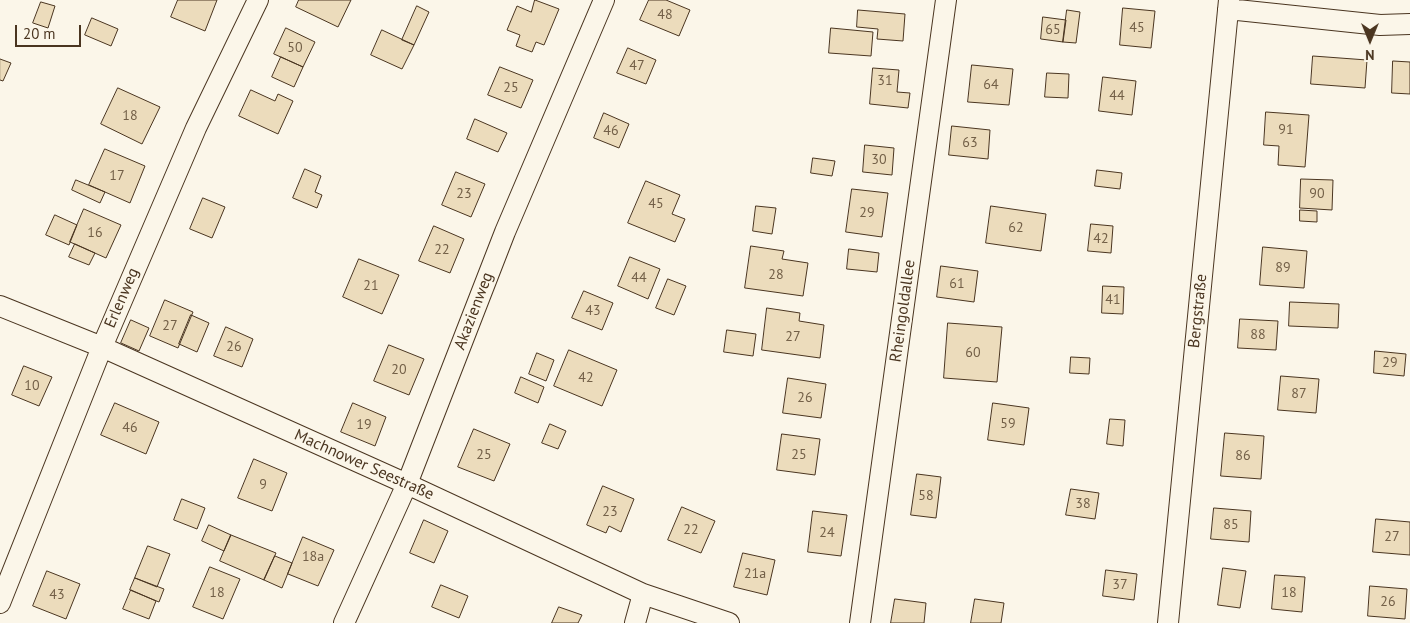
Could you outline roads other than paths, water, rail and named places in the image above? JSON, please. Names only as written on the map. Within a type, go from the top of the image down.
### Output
[{"type":"street","name":"Erlenweg","points":[[0,602],[102,347],[196,128],[258,0]]},
{"type":"street","name":"Akazienweg","points":[[344,623],[406,484],[505,232],[604,0]]},
{"type":"street","name":"Rheingoldallee","points":[[860,623],[946,0]]},
{"type":"street","points":[[1229,5],[1380,25],[1410,24]]},
{"type":"street","name":"Bergstraße","points":[[1168,623],[1229,5]]},
{"type":"street","name":"Machnower Seestraße","points":[[0,306],[102,347],[406,484],[643,594],[729,623]]},
{"type":"street","points":[[635,623],[643,594]]}]
